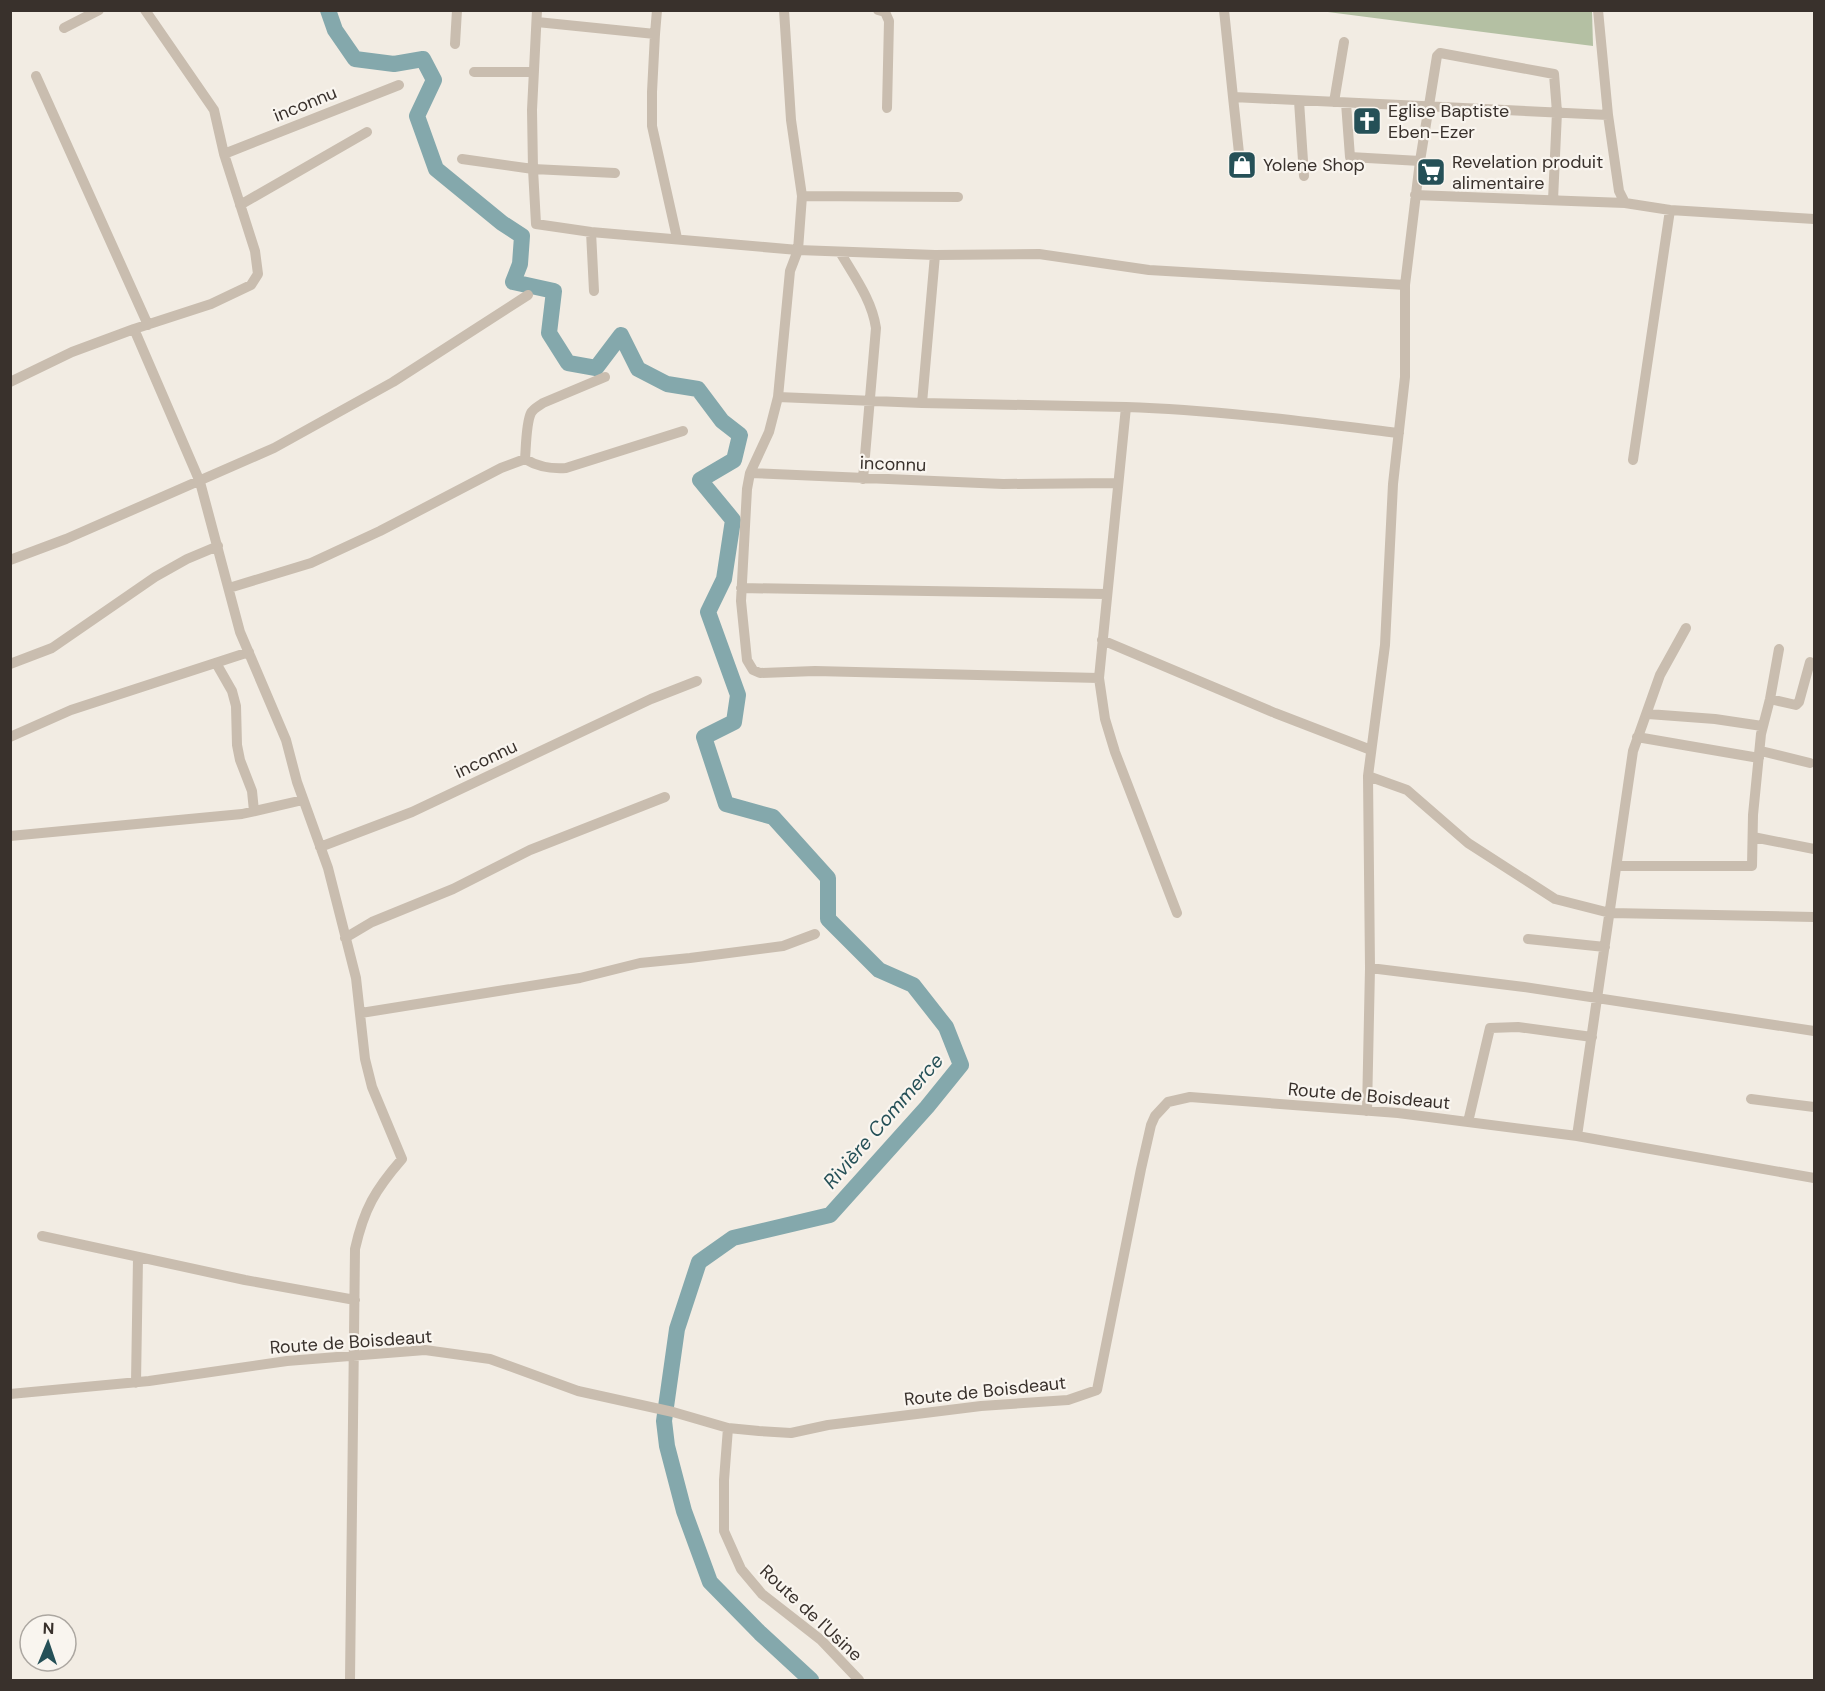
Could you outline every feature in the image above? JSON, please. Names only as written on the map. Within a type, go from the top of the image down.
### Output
[{"type":"street","points":[[64,28],[99,10]]},
{"type":"street","points":[[10,382],[72,352],[211,304],[251,285],[258,273],[255,251],[224,154],[214,110],[145,10]]},
{"type":"street","points":[[455,44],[457,10]]},
{"type":"street","points":[[657,10],[652,126],[677,238]]},
{"type":"street","points":[[784,10],[791,120],[802,196],[798,250],[790,271],[778,397],[769,432],[750,473],[747,489],[741,588],[747,660],[753,670],[760,673],[815,671],[1099,678]]},
{"type":"street","points":[[878,10],[885,12],[889,21],[887,108]]},
{"type":"street","points":[[1224,10],[1239,153]]},
{"type":"street","points":[[1598,10],[1608,115],[1619,190],[1625,203]]},
{"type":"street","points":[[655,34],[537,16],[532,110],[536,224],[798,250],[935,255],[1039,254],[1149,270],[1406,285]]},
{"type":"street","points":[[1334,102],[1344,42]]},
{"type":"street","points":[[1367,1111],[1370,968],[1368,776],[1385,645],[1393,484],[1405,377],[1406,285],[1415,195],[1437,56],[1440,53],[1554,74],[1557,112],[1553,200]]},
{"type":"street","points":[[474,72],[534,72]]},
{"type":"street","points":[[36,76],[148,325]]},
{"type":"street","name":"inconnu","points":[[224,154],[399,85]]},
{"type":"street","points":[[1233,97],[1608,115]]},
{"type":"street","points":[[1299,101],[1304,176]]},
{"type":"street","points":[[1346,103],[1350,158],[1420,161]]},
{"type":"street","points":[[240,205],[367,132]]},
{"type":"street","points":[[462,159],[533,169],[615,173]]},
{"type":"street","points":[[1415,195],[1625,203],[1670,210],[1815,219]]},
{"type":"street","points":[[802,196],[958,197]]},
{"type":"street","points":[[1633,460],[1670,210]]},
{"type":"street","points":[[591,231],[594,291]]},
{"type":"street","points":[[840,252],[866,296],[876,328],[863,479]]},
{"type":"street","points":[[922,403],[935,255]]},
{"type":"street","points":[[10,560],[66,539],[274,448],[393,382],[528,295]]},
{"type":"street","points":[[134,329],[200,482],[240,632],[273,705],[286,740],[303,800],[328,868],[356,978],[365,1059],[372,1087],[402,1159],[381,1183],[362,1220],[355,1249],[350,1680]]},
{"type":"street","points":[[525,459],[531,413],[543,403],[605,377]]},
{"type":"street","points":[[778,397],[922,403],[1126,407],[1233,414],[1399,433]]},
{"type":"street","points":[[1126,407],[1099,678],[1105,719],[1115,752],[1178,913]]},
{"type":"street","points":[[229,588],[311,563],[380,531],[501,468],[525,459],[551,469],[566,468],[683,431]]},
{"type":"street","name":"inconnu","points":[[750,473],[1003,484],[1117,483]]},
{"type":"street","points":[[10,664],[52,648],[89,620],[155,577],[187,559],[218,546]]},
{"type":"street","points":[[741,588],[1106,594]]},
{"type":"street","points":[[1577,1136],[1636,737],[1648,714],[1660,675],[1686,628]]},
{"type":"street","points":[[1102,640],[1256,705],[1371,750]]},
{"type":"street","points":[[1617,866],[1752,866],[1762,726],[1770,699],[1779,649]]},
{"type":"street","points":[[10,736],[71,710],[249,652]]},
{"type":"street","points":[[1770,699],[1796,705],[1799,702],[1810,662]]},
{"type":"street","points":[[216,663],[232,691],[236,706],[237,745],[252,791],[254,812]]},
{"type":"street","name":"inconnu","points":[[320,847],[412,812],[651,699],[697,681]]},
{"type":"street","points":[[1648,714],[1715,719],[1762,726]]},
{"type":"street","points":[[1636,737],[1810,763]]},
{"type":"street","points":[[1368,776],[1407,790],[1468,843],[1555,899],[1610,913],[1815,917]]},
{"type":"street","points":[[345,938],[372,922],[453,889],[530,850],[665,797]]},
{"type":"street","points":[[10,836],[242,814],[303,800]]},
{"type":"street","points":[[1753,834],[1815,842]]},
{"type":"street","points":[[1753,834],[1815,849]]},
{"type":"street","points":[[361,1013],[580,978],[640,963],[783,946],[815,934]]},
{"type":"street","points":[[1528,939],[1605,947]]},
{"type":"street","points":[[1370,968],[1598,998],[1815,1031]]},
{"type":"street","points":[[1468,1122],[1490,1028],[1518,1027],[1592,1037]]},
{"type":"street","name":"Route de Boisdeaut","points":[[10,1395],[136,1383],[287,1361],[425,1350],[490,1359],[579,1391],[673,1412],[728,1428],[791,1433],[828,1425],[981,1406],[1068,1400],[1097,1390],[1151,1125],[1168,1102],[1190,1098],[1367,1111],[1468,1122],[1577,1136],[1815,1178]]},
{"type":"street","points":[[1751,1099],[1815,1107]]},
{"type":"street","points":[[42,1236],[138,1258],[355,1300]]},
{"type":"street","points":[[136,1383],[138,1258]]},
{"type":"street","name":"Route de l'Usine","points":[[728,1428],[724,1480],[724,1531],[741,1569],[762,1594],[821,1640],[859,1680]]},
{"type":"green space","points":[[1320,11],[1592,11],[1593,46]]},
{"type":"waterway","name":"Rivière Commerce","points":[[328,10],[335,30],[355,59],[394,64],[423,59],[434,80],[417,116],[436,169],[502,223],[522,236],[520,264],[513,282],[554,291],[549,333],[568,363],[596,368],[621,335],[638,369],[667,384],[698,389],[722,421],[740,435],[734,460],[700,480],[733,520],[724,579],[708,612],[738,695],[734,722],[704,737],[726,804],[773,817],[828,878],[828,919],[879,970],[913,985],[946,1027],[961,1065],[927,1107],[830,1215],[733,1238],[699,1262],[677,1329],[664,1421],[667,1446],[684,1511],[710,1582],[811,1680]]},
{"type":"place","name":"Eglise Baptiste Eben-Ezer","points":[[1367,121]]},
{"type":"place","name":"Yolene Shop","points":[[1242,165]]},
{"type":"place","name":"Revelation produit alimentaire","points":[[1431,172]]}]
